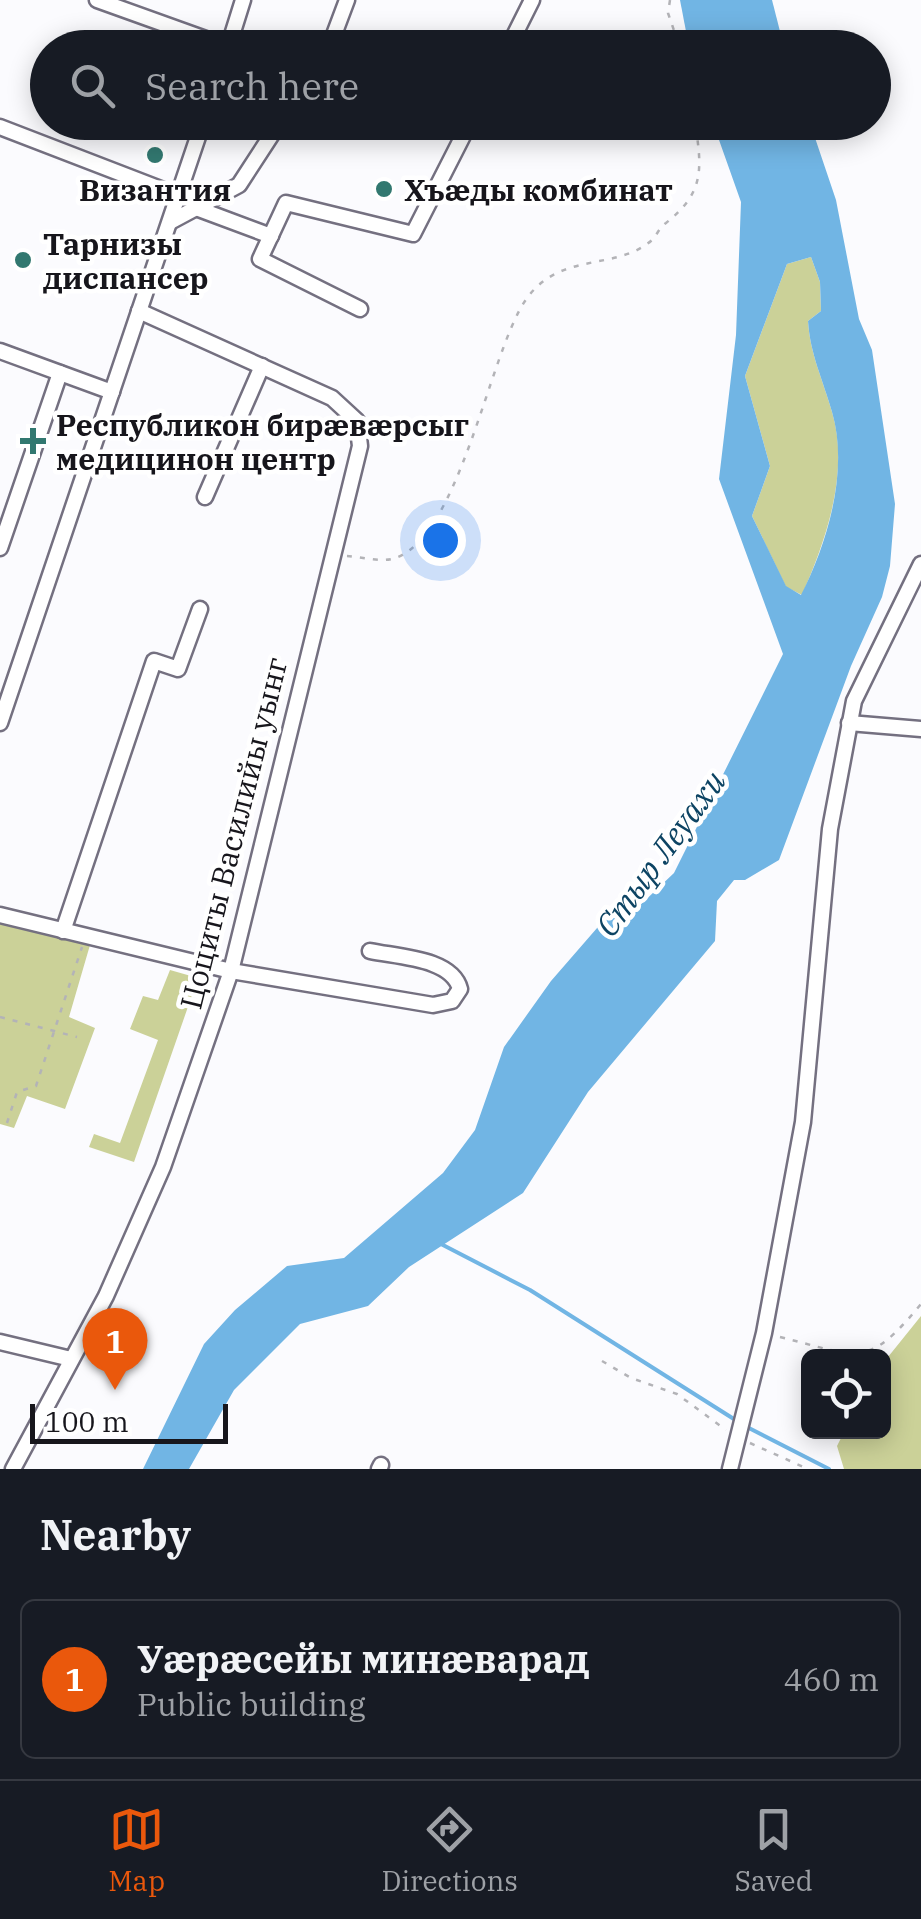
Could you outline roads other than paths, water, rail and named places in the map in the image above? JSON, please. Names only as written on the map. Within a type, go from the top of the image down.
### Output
[{"type":"street","points":[[98,0],[181,30]]},
{"type":"street","points":[[233,30],[243,0]]},
{"type":"street","points":[[336,30],[347,0]]},
{"type":"street","points":[[517,30],[532,0]]},
{"type":"street","points":[[0,127],[30,139]]},
{"type":"street","points":[[34,140],[179,196]]},
{"type":"street","points":[[0,723],[197,140]]},
{"type":"street","points":[[170,222],[238,185],[268,140]]},
{"type":"street","points":[[360,309],[260,258],[286,203],[413,234],[461,140]]},
{"type":"street","points":[[196,208],[270,236]]},
{"type":"street","name":"Цоциты Василийы уынг","points":[[12,1469],[106,1296],[163,1167],[231,971],[360,446],[357,421],[332,398],[139,311]]},
{"type":"street","points":[[0,351],[112,392]]},
{"type":"street","points":[[205,497],[262,366]]},
{"type":"street","points":[[0,548],[5,516],[60,373]]},
{"type":"street","points":[[730,1469],[764,1333],[802,1122],[830,829],[850,722],[881,638],[921,564]]},
{"type":"street","points":[[63,931],[154,661],[178,669],[200,610]]},
{"type":"street","points":[[0,668],[17,673]]},
{"type":"street","points":[[850,722],[921,729]]},
{"type":"street","points":[[0,915],[231,971],[433,1005],[452,1001],[460,989],[457,976],[445,968],[370,951]]},
{"type":"street","points":[[0,1342],[71,1359]]},
{"type":"water","points":[[680,0],[772,0],[780,30],[686,30]]},
{"type":"water","points":[[719,140],[816,140],[836,200],[859,319],[872,350],[895,504],[890,566],[882,597],[851,666],[779,860],[745,880],[734,880],[717,901],[715,941],[588,1092],[523,1193],[409,1267],[368,1306],[300,1324],[234,1390],[189,1469],[143,1469],[204,1344],[235,1310],[287,1266],[344,1258],[443,1173],[475,1130],[504,1047],[551,981],[604,920],[636,909],[674,873],[783,654],[719,479],[736,335],[741,202]],"holes":[[[811,257],[820,282],[821,311],[808,321],[809,333],[837,434],[837,481],[820,552],[801,595],[786,586],[752,516],[770,466],[745,376],[787,264]]]},
{"type":"waterway","points":[[441,1244],[530,1290],[737,1421]]},
{"type":"waterway","points":[[745,1426],[829,1469]]},
{"type":"place","name":"Византия","points":[[155,155]]},
{"type":"place","name":"Хъæды комбинат","points":[[384,189]]},
{"type":"place","name":"Тарнизы диспансер","points":[[23,260]]},
{"type":"place","name":"Республикон бирæвæрсыг медицинон центр","points":[[33,441]]},
{"type":"place","name":"Уæрæсейы минæварад","points":[[115,1390]]},
{"type":"water label","name":"Стыр Леуахи","points":[[660,853]]}]
